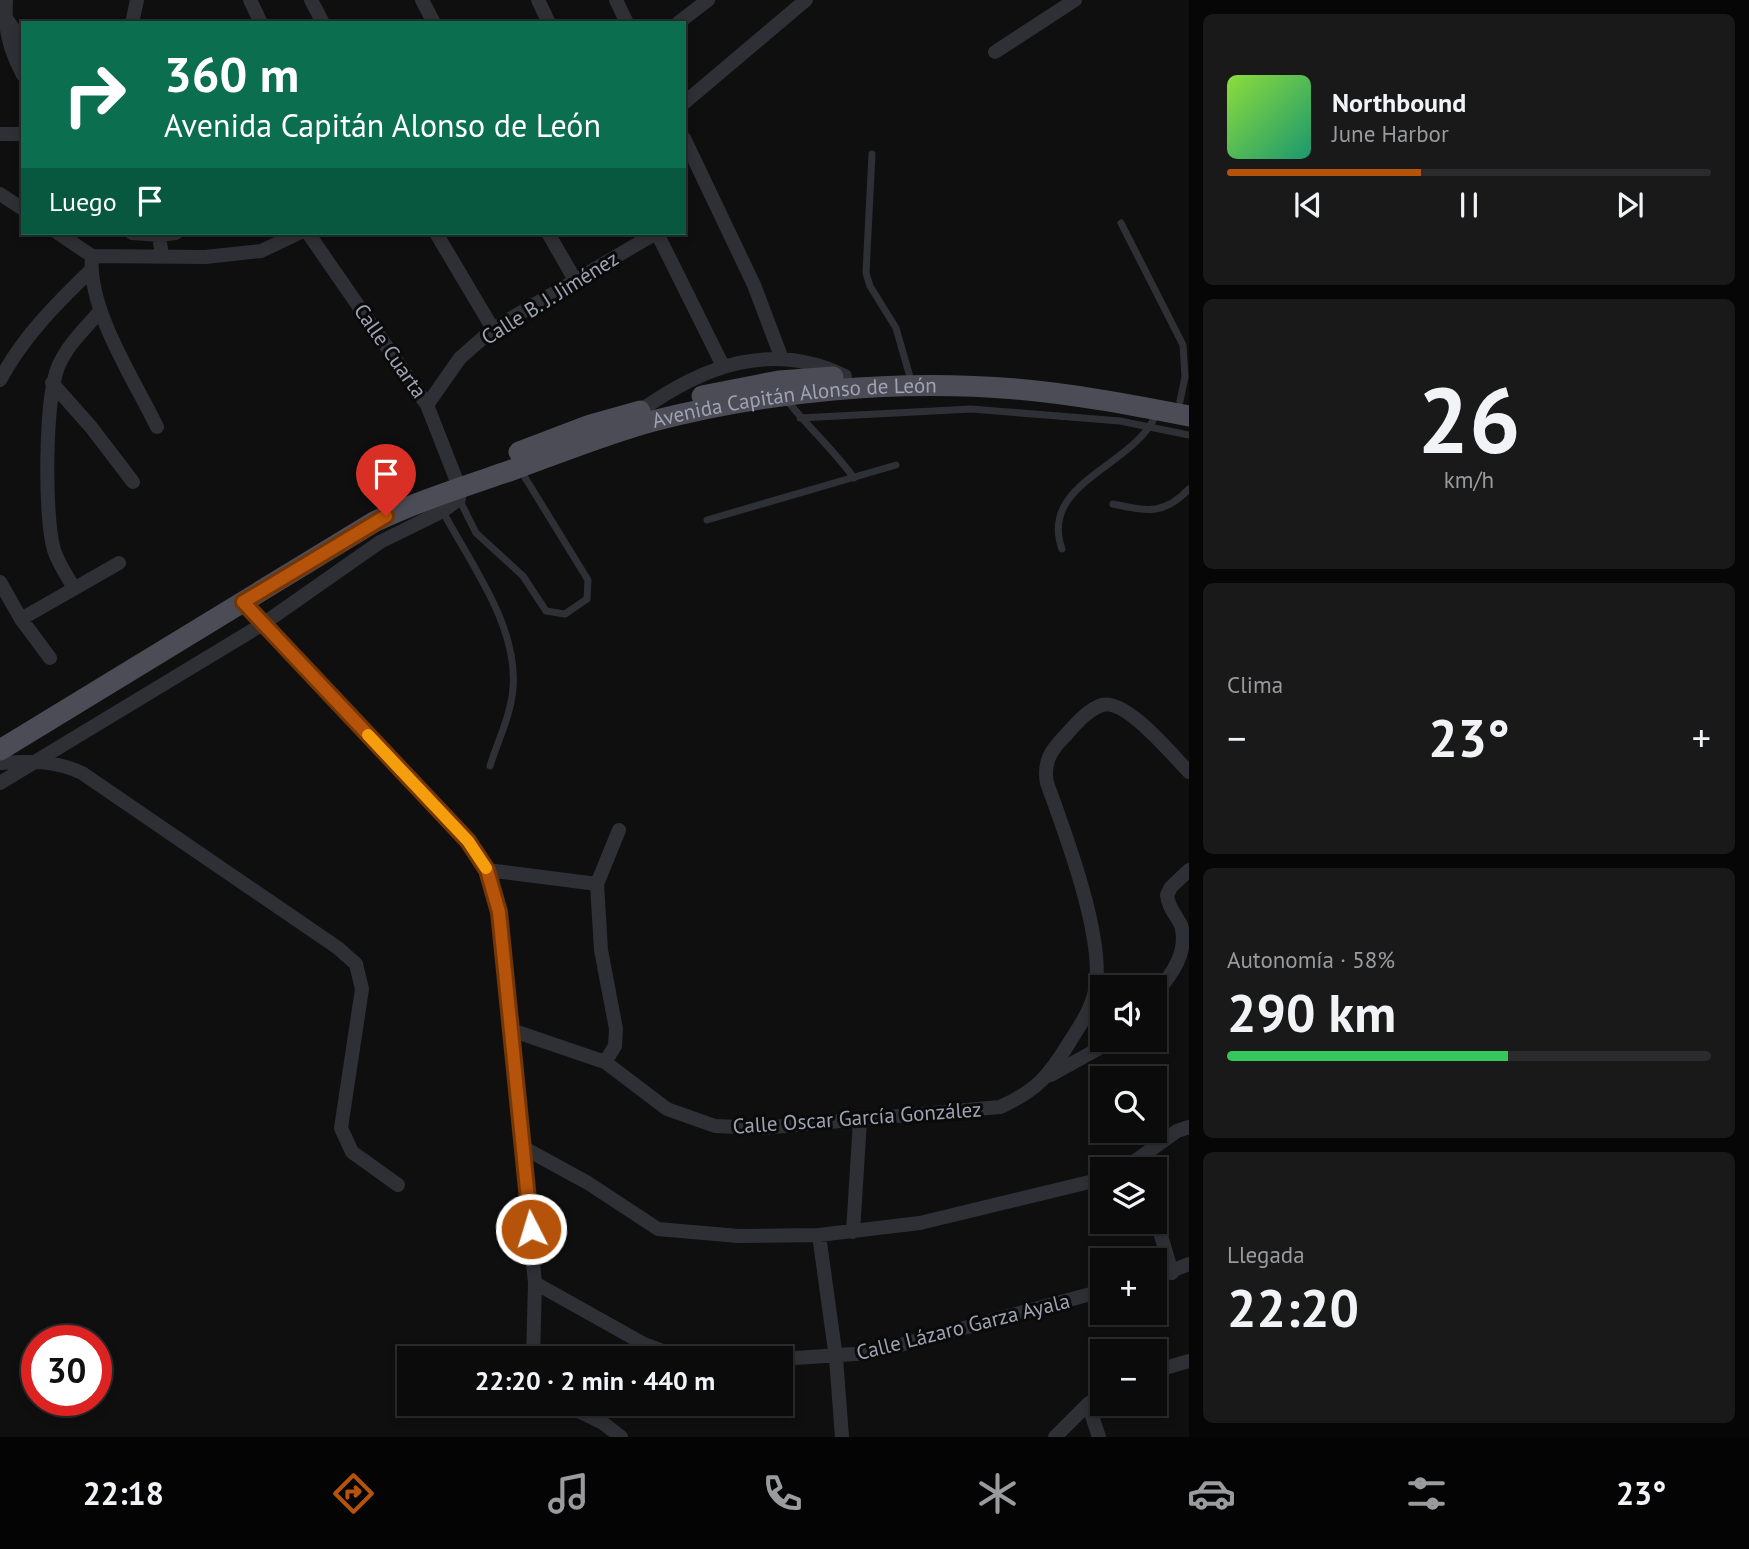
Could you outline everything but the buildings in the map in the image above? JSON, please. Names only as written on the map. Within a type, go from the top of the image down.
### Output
[{"type":"main road","name":"Avenida Capitán Alonso de León","points":[[0,750],[361,529],[414,504],[437,500],[590,425],[640,411],[782,389],[845,376],[1026,390],[1154,419],[1186,406]]},
{"type":"main road","name":"Avenida Capitán Alonso de León","points":[[515,461],[650,422],[782,389],[1025,377],[1186,406]]},
{"type":"street","points":[[6,0],[5,16],[11,52],[21,71]]},
{"type":"street","points":[[132,21],[137,0]]},
{"type":"street","points":[[250,0],[260,21]]},
{"type":"street","points":[[311,0],[322,21]]},
{"type":"street","points":[[422,0],[433,21]]},
{"type":"street","points":[[538,0],[548,21]]},
{"type":"street","points":[[616,0],[627,21]]},
{"type":"street","points":[[681,21],[708,0]]},
{"type":"street","points":[[686,101],[806,0]]},
{"type":"street","points":[[995,52],[1054,5],[1075,0]]},
{"type":"street","points":[[5,16],[21,40]]},
{"type":"street","points":[[0,134],[21,134]]},
{"type":"street","points":[[686,142],[754,285],[782,359]]},
{"type":"street","points":[[0,194],[21,208]]},
{"type":"street","points":[[60,235],[91,263],[100,311],[157,427]]},
{"type":"street","points":[[159,235],[162,256]]},
{"type":"street","points":[[0,380],[36,325],[91,263],[162,256],[225,256],[253,252],[294,235]]},
{"type":"street","name":"Calle Cuarta","points":[[309,235],[427,405],[458,489]]},
{"type":"street","points":[[437,235],[493,328]]},
{"type":"street","points":[[549,235],[575,280]]},
{"type":"street","name":"Calle B. J. Jiménez","points":[[427,405],[460,358],[493,328],[653,235]]},
{"type":"street","points":[[657,235],[723,366]]},
{"type":"street","points":[[74,588],[55,551],[51,535],[49,476],[52,383],[69,346],[100,311]]},
{"type":"street","points":[[640,411],[685,380],[723,366],[782,359],[820,365],[845,376]]},
{"type":"street","points":[[52,383],[91,427],[133,482]]},
{"type":"street","points":[[0,783],[263,624],[437,500]]},
{"type":"street","points":[[21,619],[119,563]]},
{"type":"street","points":[[0,582],[21,619],[50,658]]},
{"type":"street","points":[[243,602],[468,841],[487,870],[499,912],[524,1148],[535,1283],[533,1346]]},
{"type":"street","name":"Calle Oscar García González","points":[[1049,1076],[1092,1003],[1097,971],[1074,857],[1047,783],[1045,773],[1050,752],[1083,717],[1102,705],[1110,704],[1136,719],[1189,772]]},
{"type":"street","points":[[0,763],[38,760],[82,773],[338,948],[356,964],[362,989],[341,1128],[352,1153],[398,1185]]},
{"type":"street","points":[[606,1062],[615,1046],[616,1029],[601,950],[597,884],[619,830]]},
{"type":"street","points":[[487,870],[597,884]]},
{"type":"street","points":[[1167,979],[1184,950],[1184,933],[1167,895],[1171,887],[1189,870]]},
{"type":"street","name":"Calle Oscar García González","points":[[512,1030],[606,1062],[667,1109],[715,1126],[761,1128],[1000,1107],[1031,1091],[1049,1076],[1092,1052]]},
{"type":"street","points":[[853,1232],[860,1121]]},
{"type":"street","points":[[1149,1157],[1177,1131],[1189,1127]]},
{"type":"street","points":[[524,1148],[588,1183],[658,1229],[737,1236],[819,1235],[920,1223],[1090,1182]]},
{"type":"street","points":[[1161,1234],[1172,1273]]},
{"type":"street","points":[[819,1235],[836,1358],[842,1437]]},
{"type":"street","points":[[1167,1274],[1189,1264]]},
{"type":"street","points":[[535,1283],[649,1346]]},
{"type":"street","name":"Calle Lázaro Garza Ayala","points":[[793,1359],[836,1358],[897,1347],[1090,1294]]},
{"type":"street","points":[[1167,1367],[1189,1361]]},
{"type":"street","points":[[1055,1437],[1088,1404],[1099,1437]]},
{"type":"street","points":[[589,1416],[621,1437]]},
{"type":"lane","points":[[872,154],[866,274],[870,286],[896,328],[911,381]]},
{"type":"lane","points":[[1121,223],[1184,345],[1186,406]]},
{"type":"lane","points":[[782,389],[800,418],[834,451],[854,478]]},
{"type":"lane","points":[[800,418],[971,409],[1120,421],[1154,419],[1189,435]]},
{"type":"lane","points":[[1062,549],[1056,533],[1060,512],[1078,488],[1139,441],[1154,419]]},
{"type":"lane","points":[[458,489],[476,533],[523,576],[546,611],[565,614],[583,605],[589,594],[588,580],[515,461]]},
{"type":"lane","points":[[708,520],[896,465]]},
{"type":"lane","points":[[1113,505],[1158,510],[1178,500],[1189,489]]},
{"type":"lane","points":[[437,500],[495,608],[510,653],[513,691],[490,766]]},
{"type":"slow traffic","points":[[368,735],[468,841],[486,868]]},
{"type":"route","points":[[386,516],[323,551],[243,602],[468,841],[487,870],[499,912],[531,1229]]}]
